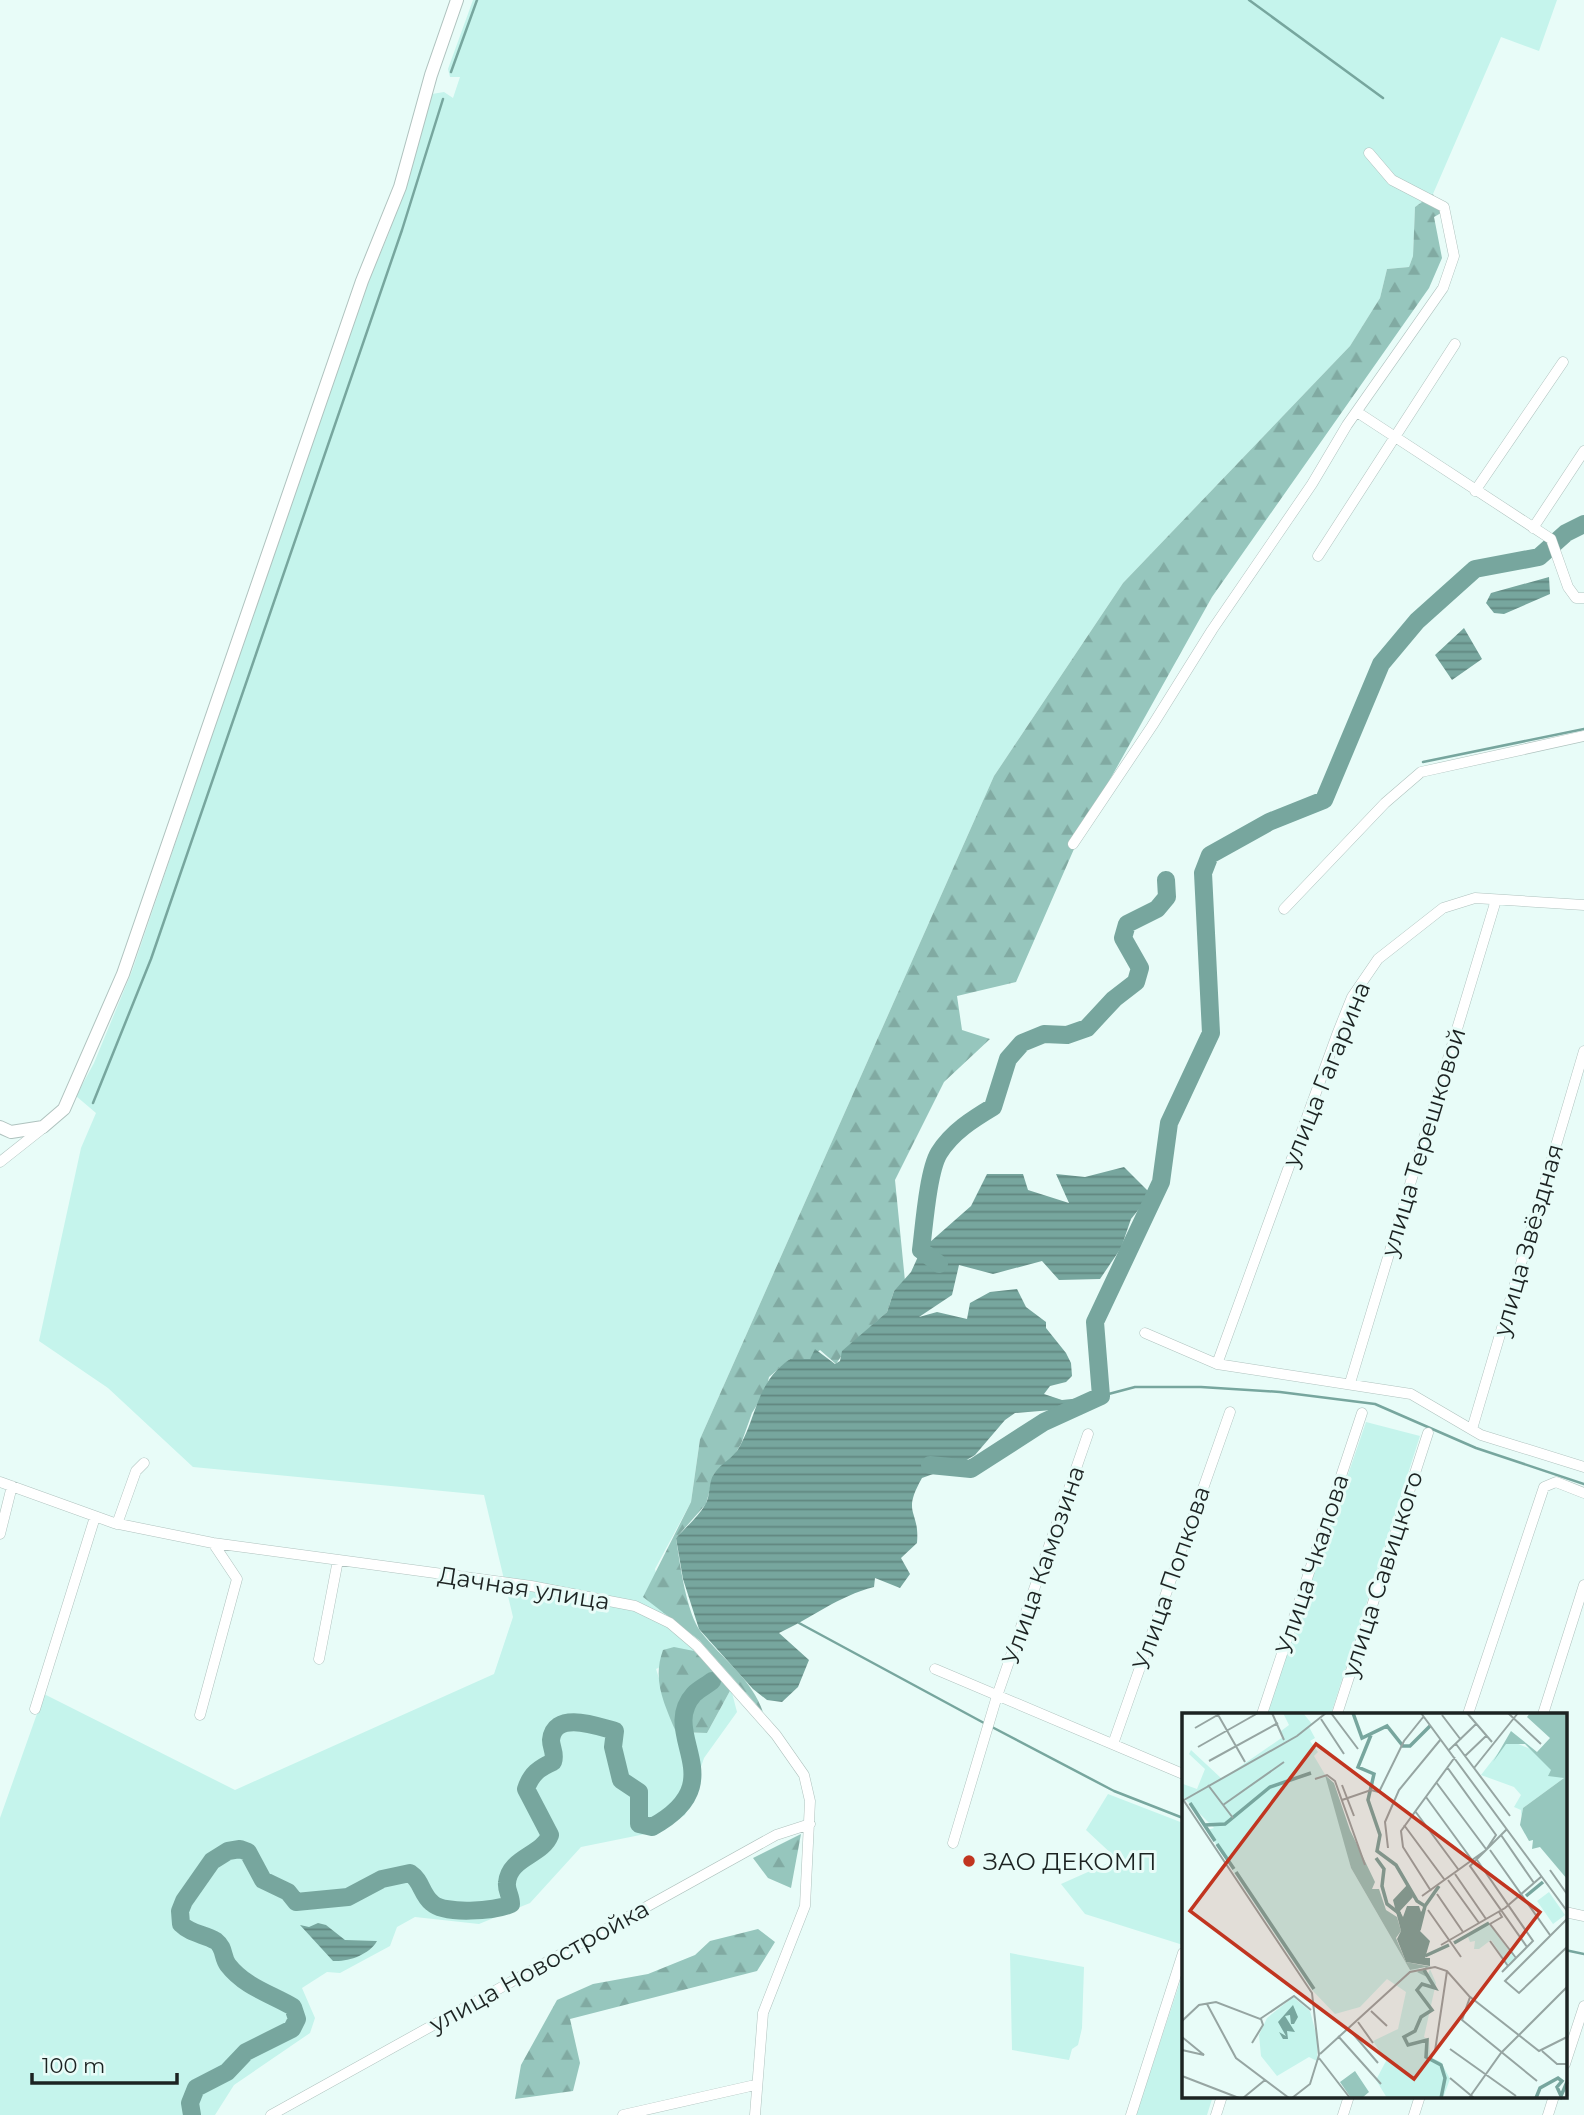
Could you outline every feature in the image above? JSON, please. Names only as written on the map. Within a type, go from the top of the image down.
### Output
[{"type":"street","points":[[0,1162],[64,1109],[123,974],[362,281],[400,187],[431,75],[457,0]]},
{"type":"street","points":[[1073,844],[1357,412],[1443,288],[1454,256],[1444,207],[1392,180],[1368,153]]},
{"type":"street","points":[[1318,556],[1455,344]]},
{"type":"street","points":[[1475,491],[1563,362]]},
{"type":"street","points":[[1357,412],[1552,539],[1568,587],[1576,598],[1584,598]]},
{"type":"street","points":[[1532,527],[1584,451]]},
{"type":"street","points":[[1284,909],[1385,803],[1421,772],[1584,736]]},
{"type":"street","name":"улица Гагарина","points":[[1217,1364],[1334,1045],[1359,986],[1378,959],[1443,908],[1475,898],[1584,905]]},
{"type":"street","name":"улица Терешковой","points":[[1350,1383],[1496,900]]},
{"type":"street","name":"улица Звёздная","points":[[1472,1429],[1584,1051]]},
{"type":"street","points":[[0,1127],[11,1132],[43,1127]]},
{"type":"street","points":[[1145,1333],[1217,1364],[1411,1394],[1481,1436],[1584,1467]]},
{"type":"street","name":"Улица Попкова","points":[[1113,1744],[1230,1412]]},
{"type":"street","name":"Улица Чкалова","points":[[1262,1713],[1362,1413]]},
{"type":"street","name":"улица Савицкого","points":[[1337,1713],[1428,1433]]},
{"type":"street","name":"Улица Камозина","points":[[953,1843],[997,1696],[1088,1434]]},
{"type":"street","points":[[117,1524],[136,1471],[144,1463]]},
{"type":"street","name":"Дачная улица","points":[[0,1482],[117,1524],[213,1543],[531,1587],[635,1606],[670,1623],[697,1646],[776,1735],[804,1775],[810,1824],[805,1906],[763,2013],[755,2085],[755,2115]]},
{"type":"street","points":[[1468,1713],[1544,1487],[1556,1482],[1584,1493]]},
{"type":"street","points":[[0,1534],[12,1486]]},
{"type":"street","points":[[35,1709],[95,1517]]},
{"type":"street","points":[[200,1715],[237,1579],[213,1543]]},
{"type":"street","points":[[319,1659],[338,1560]]},
{"type":"street","points":[[1543,1713],[1584,1585]]},
{"type":"street","points":[[935,1669],[1182,1774]]},
{"type":"street","name":"улица Новостройка","points":[[271,2115],[776,1835],[810,1824]]},
{"type":"street","points":[[1566,1912],[1584,1916]]},
{"type":"street","points":[[1131,2115],[1182,1957]]},
{"type":"street","points":[[1566,2061],[1584,2006]]},
{"type":"street","points":[[623,2115],[755,2085]]},
{"type":"street","points":[[1216,2115],[1221,2098]]},
{"type":"street","points":[[1343,2115],[1348,2098]]},
{"type":"street","points":[[1414,2115],[1419,2098]]},
{"type":"street","points":[[1548,2115],[1553,2098]]},
{"type":"shaded area","points":[[473,0],[1557,0],[1539,51],[1501,37],[1433,194],[1415,207],[1413,256],[1409,267],[1387,269],[1380,298],[1350,346],[1123,583],[994,776],[700,1439],[691,1502],[655,1569],[667,1617],[693,1634],[694,1651],[656,1669],[676,1732],[707,1733],[731,1689],[737,1712],[704,1758],[685,1815],[655,1832],[581,1847],[530,1903],[479,1924],[415,1917],[397,1927],[390,1946],[340,1973],[327,1972],[302,1988],[315,2018],[310,2033],[234,2085],[215,2115],[0,2115],[0,1818],[44,1694],[235,1790],[494,1674],[513,1617],[484,1495],[193,1467],[108,1388],[39,1341],[81,1148],[96,1113],[76,1096],[94,1063],[132,971],[356,311],[389,233],[432,94],[444,92],[453,98],[460,77],[450,77],[448,69]]},
{"type":"shaded area","points":[[1549,577],[1550,594],[1504,614],[1494,613],[1486,603],[1491,593]]},
{"type":"shaded area","points":[[1464,628],[1482,659],[1452,680],[1435,655]]},
{"type":"shaded area","points":[[1124,1167],[1151,1194],[1131,1219],[1121,1248],[1100,1279],[1059,1280],[1042,1261],[993,1274],[959,1265],[952,1295],[919,1317],[937,1312],[967,1319],[970,1303],[990,1292],[1017,1289],[1026,1307],[1046,1322],[1046,1328],[1071,1363],[1072,1376],[1066,1382],[1050,1386],[1044,1394],[1062,1400],[1101,1396],[1064,1409],[1015,1413],[1005,1420],[975,1455],[958,1465],[922,1478],[912,1506],[917,1543],[901,1558],[910,1574],[900,1588],[875,1578],[874,1587],[837,1602],[779,1633],[809,1660],[798,1687],[782,1702],[767,1700],[753,1689],[699,1629],[683,1579],[676,1538],[705,1505],[714,1474],[740,1446],[764,1388],[779,1368],[790,1359],[810,1359],[815,1349],[835,1364],[840,1361],[842,1351],[887,1312],[894,1291],[911,1272],[921,1250],[971,1206],[987,1174],[1023,1174],[1028,1190],[1069,1203],[1056,1174],[1085,1177]]},
{"type":"shaded area","points":[[1366,1422],[1420,1436],[1331,1713],[1266,1713]]},
{"type":"shaded area","points":[[1108,1794],[1182,1823],[1182,1945],[1085,1914],[1061,1884],[1117,1859],[1086,1830]]},
{"type":"shaded area","points":[[318,1923],[326,1925],[345,1940],[377,1941],[358,1957],[333,1961],[300,1925],[309,1927]]},
{"type":"shaded area","points":[[1010,1953],[1084,1967],[1082,2028],[1078,2045],[1072,2049],[1069,2060],[1012,2050]]},
{"type":"shaded area","points":[[1182,1976],[1182,2098],[1212,2098],[1207,2115],[1136,2115]]},
{"type":"green space","points":[[1433,194],[1441,213],[1434,217],[1442,258],[1429,288],[1212,597],[1084,826],[1016,982],[957,996],[962,1030],[990,1039],[944,1082],[895,1180],[905,1281],[894,1291],[887,1312],[846,1349],[836,1364],[820,1350],[810,1359],[790,1359],[769,1377],[766,1390],[752,1413],[741,1444],[730,1462],[714,1474],[706,1504],[676,1538],[684,1587],[696,1623],[709,1642],[752,1689],[763,1712],[699,1640],[643,1597],[691,1502],[700,1439],[994,776],[1123,583],[1350,346],[1380,298],[1387,269],[1409,267],[1413,256],[1415,207]]},
{"type":"green space","points":[[674,1647],[694,1651],[731,1689],[707,1733],[676,1732],[667,1711],[659,1681],[660,1661],[663,1650]]},
{"type":"green space","points":[[801,1834],[791,1888],[768,1878],[753,1858]]},
{"type":"green space","points":[[758,1929],[775,1942],[757,1971],[570,2019],[580,2063],[573,2091],[515,2099],[521,2065],[557,2000],[593,1984],[648,1974],[695,1955],[710,1941]]},
{"type":"waterway","points":[[451,72],[477,0]]},
{"type":"waterway","points":[[1249,0],[1383,98]]},
{"type":"waterway","points":[[93,1103],[151,959],[402,230],[443,99]]},
{"type":"waterway","points":[[930,1465],[971,1469],[1044,1422],[1101,1396],[1095,1322],[1161,1182],[1169,1123],[1211,1033],[1203,873],[1210,855],[1269,822],[1324,800],[1381,664],[1417,621],[1475,569],[1539,557],[1566,533],[1584,524]]},
{"type":"waterway","points":[[1423,762],[1584,729]]},
{"type":"waterway","points":[[939,1264],[921,1250],[929,1186],[939,1153],[957,1132],[993,1107],[1008,1059],[1022,1043],[1044,1034],[1067,1035],[1087,1028],[1114,999],[1136,982],[1140,968],[1123,938],[1127,924],[1157,909],[1167,897],[1166,880]]},
{"type":"waterway","points":[[1101,1396],[1135,1387],[1201,1387],[1280,1392],[1375,1404],[1476,1448],[1584,1484]]},
{"type":"waterway","points":[[799,1623],[984,1723]]},
{"type":"waterway","points":[[192,2115],[190,2103],[196,2088],[227,2072],[246,2052],[292,2029],[297,2019],[293,2007],[250,1985],[235,1973],[226,1962],[216,1941],[181,1924],[180,1911],[184,1901],[212,1861],[228,1851],[240,1849],[248,1852],[263,1880],[288,1892],[296,1902],[348,1897],[382,1879],[410,1873],[428,1899],[438,1907],[470,1911],[511,1904],[507,1886],[509,1874],[513,1867],[540,1848],[550,1835],[526,1789],[536,1772],[553,1762],[551,1740],[554,1731],[569,1722],[615,1731],[613,1747],[621,1780],[639,1792],[639,1824],[652,1827],[676,1810],[689,1793],[692,1776],[684,1726],[685,1710],[694,1694],[712,1681]]},
{"type":"waterway","points":[[990,1726],[1114,1791],[1182,1818]]},
{"type":"waterway","points":[[1566,1950],[1584,1954]]},
{"type":"place","name":"ЗАО ДЕКОМП","points":[[969,1861]]}]
